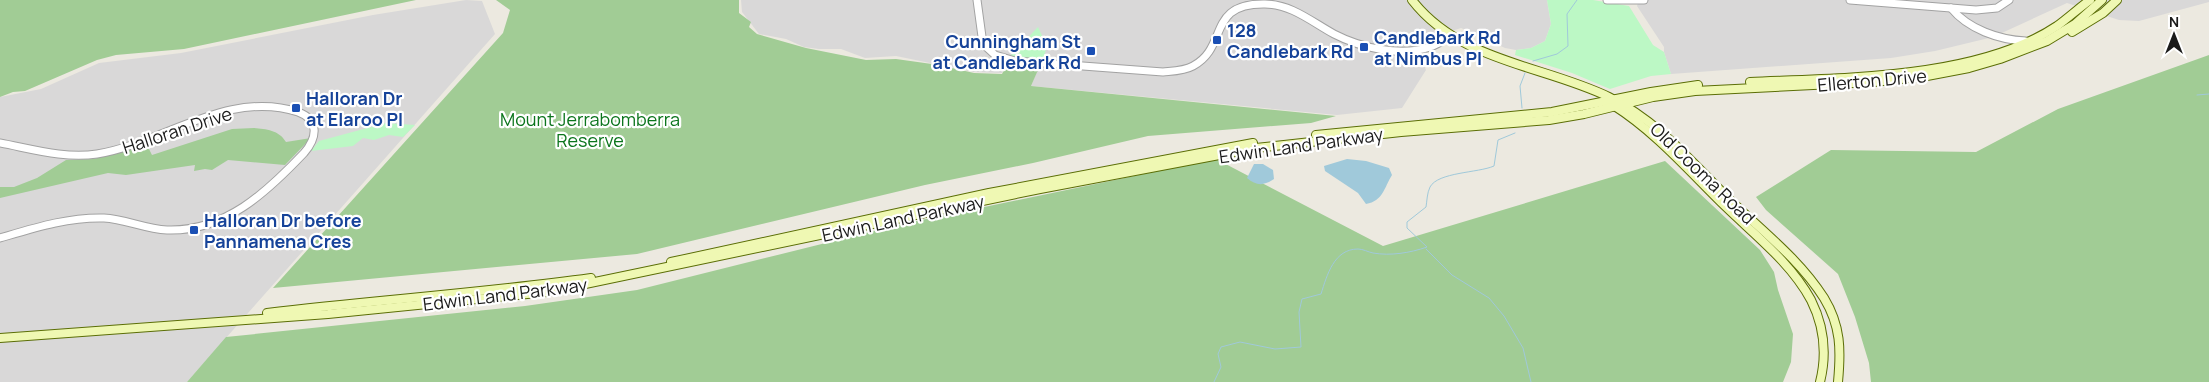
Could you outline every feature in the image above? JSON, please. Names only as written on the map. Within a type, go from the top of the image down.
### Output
[{"type":"main road","name":"Old Cooma Road","points":[[1410,0],[1419,16],[1449,37],[1607,102],[1618,104],[1670,147],[1714,195],[1791,272],[1812,302],[1823,334],[1825,353],[1824,369],[1820,382]]},
{"type":"main road","name":"Ellerton Drive","points":[[1618,104],[1711,89],[1852,84],[1913,78],[1968,68],[2022,51],[2090,0]]},
{"type":"main road","name":"Ellerton Drive","points":[[2028,45],[2068,29],[2087,15],[2102,0]]},
{"type":"main road","points":[[2022,51],[2038,49],[2056,41],[2103,13],[2117,0]]},
{"type":"main road","points":[[2015,46],[2028,45]]},
{"type":"main road","name":"Ellerton Drive","points":[[1618,104],[1651,92],[1700,85],[1899,74],[1978,58],[2015,46]]},
{"type":"main road","name":"Old Cooma Road","points":[[1528,68],[1581,85],[1647,120],[1676,143],[1728,198],[1786,250],[1806,272],[1824,299],[1838,331],[1841,357],[1838,382]]},
{"type":"main road","name":"Edwin Land Parkway","points":[[181,323],[375,300],[503,290],[587,279],[989,193],[1214,149],[1356,131],[1532,115],[1607,102]]},
{"type":"main road","name":"Edwin Land Parkway","points":[[0,338],[181,323],[328,314],[547,292],[1040,189],[1256,148],[1382,133],[1549,120],[1618,104]]},
{"type":"street","points":[[977,0],[983,44],[995,55],[1022,62],[1163,72],[1180,71],[1201,60],[1212,44],[1221,20],[1229,12],[1240,7],[1265,4],[1292,10],[1342,38],[1369,46],[1416,50],[1434,46],[1449,37]]},
{"type":"street","points":[[1606,0],[1644,0]]},
{"type":"street","points":[[1850,0],[1976,10],[2004,6],[2009,0]]},
{"type":"street","points":[[1951,8],[1959,18],[2015,46]]},
{"type":"street","points":[[2001,38],[2028,45]]},
{"type":"street","name":"Halloran Drive","points":[[0,143],[64,156],[93,155],[114,150],[224,112],[275,107],[311,118],[315,124],[316,132],[312,144],[268,190],[240,211],[218,221],[197,227],[167,230],[119,219],[92,218],[60,222],[0,238]]},
{"type":"shaded area","points":[[466,0],[482,1],[495,34],[187,382],[0,382],[0,97],[41,89],[99,63],[181,53],[373,15]]},
{"type":"shaded area","points":[[741,0],[1547,0],[1551,24],[1545,41],[1531,48],[1516,50],[1505,48],[1461,28],[1414,43],[1426,70],[1402,108],[1337,115],[1031,86],[1038,69],[1006,65],[1002,73],[974,72],[896,56],[865,58],[841,49],[804,47],[786,39],[759,34],[742,12]]},
{"type":"shaded area","points":[[1639,0],[2209,0],[2209,2],[2139,21],[2119,20],[2067,3],[1993,37],[1935,51],[1891,58],[1671,74],[1664,47],[1637,6]]},
{"type":"green space","points":[[0,0],[416,0],[184,49],[116,55],[97,60],[25,91],[13,92],[0,97]]},
{"type":"green space","name":"Mount Jerrabomberra Reserve","points":[[496,0],[739,0],[739,13],[751,22],[749,27],[757,34],[806,48],[866,60],[896,59],[939,65],[974,73],[1002,74],[1006,66],[1038,70],[1031,86],[1336,116],[1311,123],[1148,136],[1033,163],[925,185],[637,254],[273,288],[503,33],[510,10]]},
{"type":"green space","points":[[1547,0],[1593,0],[1629,6],[1653,45],[1664,52],[1671,74],[1651,76],[1610,89],[1572,73],[1515,55],[1516,50],[1531,48],[1545,41],[1551,24]]},
{"type":"green space","points":[[1038,27],[1047,46],[1043,60],[1009,57]]},
{"type":"green space","points":[[2209,55],[2209,382],[1871,382],[1869,363],[1855,317],[1838,274],[1766,210],[1756,197],[1831,150],[1976,152],[2058,109]]},
{"type":"green space","points":[[386,123],[415,125],[403,137],[389,135],[374,140],[363,138],[353,146],[311,151],[319,141]]},
{"type":"green space","points":[[254,128],[276,133],[286,142],[311,138],[285,165],[228,160],[212,170],[194,171],[195,165],[126,175],[108,173],[0,198],[0,187],[14,187],[37,178],[66,160],[94,159],[146,143],[152,155],[232,129]]},
{"type":"green space","points":[[1216,159],[1383,246],[1665,161],[1760,250],[1774,272],[1793,334],[1791,362],[1783,382],[187,382],[226,337],[525,306],[637,290],[902,224]]},
{"type":"water","points":[[1347,159],[1366,161],[1389,168],[1392,175],[1380,197],[1366,204],[1358,193],[1325,171],[1324,166]]},
{"type":"water","points":[[1254,164],[1263,164],[1273,170],[1274,179],[1260,184],[1250,181],[1247,178]]},
{"type":"waterway","points":[[1533,61],[1557,54],[1568,46],[1567,14],[1577,0]]},
{"type":"waterway","points":[[1522,108],[1520,86],[1525,73]]},
{"type":"waterway","points":[[2197,95],[2209,94]]},
{"type":"waterway","points":[[1214,382],[1221,367],[1218,354],[1221,347],[1240,342],[1275,349],[1301,347],[1299,312],[1302,299],[1321,294],[1329,271],[1337,258],[1343,253],[1362,249],[1373,253],[1393,254],[1427,247],[1407,228],[1407,222],[1426,207],[1430,187],[1441,178],[1494,166],[1498,140],[1515,133]]},
{"type":"waterway","points":[[1426,249],[1452,275],[1489,298],[1504,316],[1523,348],[1531,382]]},
{"type":"place","name":"128 Candlebark Rd","points":[[1217,40]]},
{"type":"place","name":"Candlebark Rd at Nimbus Pl","points":[[1364,47]]},
{"type":"place","name":"Cunningham St at Candlebark Rd","points":[[1091,51]]},
{"type":"place","name":"Halloran Dr at Elaroo Pl","points":[[296,108]]},
{"type":"place","name":"Halloran Dr before Pannamena Cres","points":[[194,230]]}]
